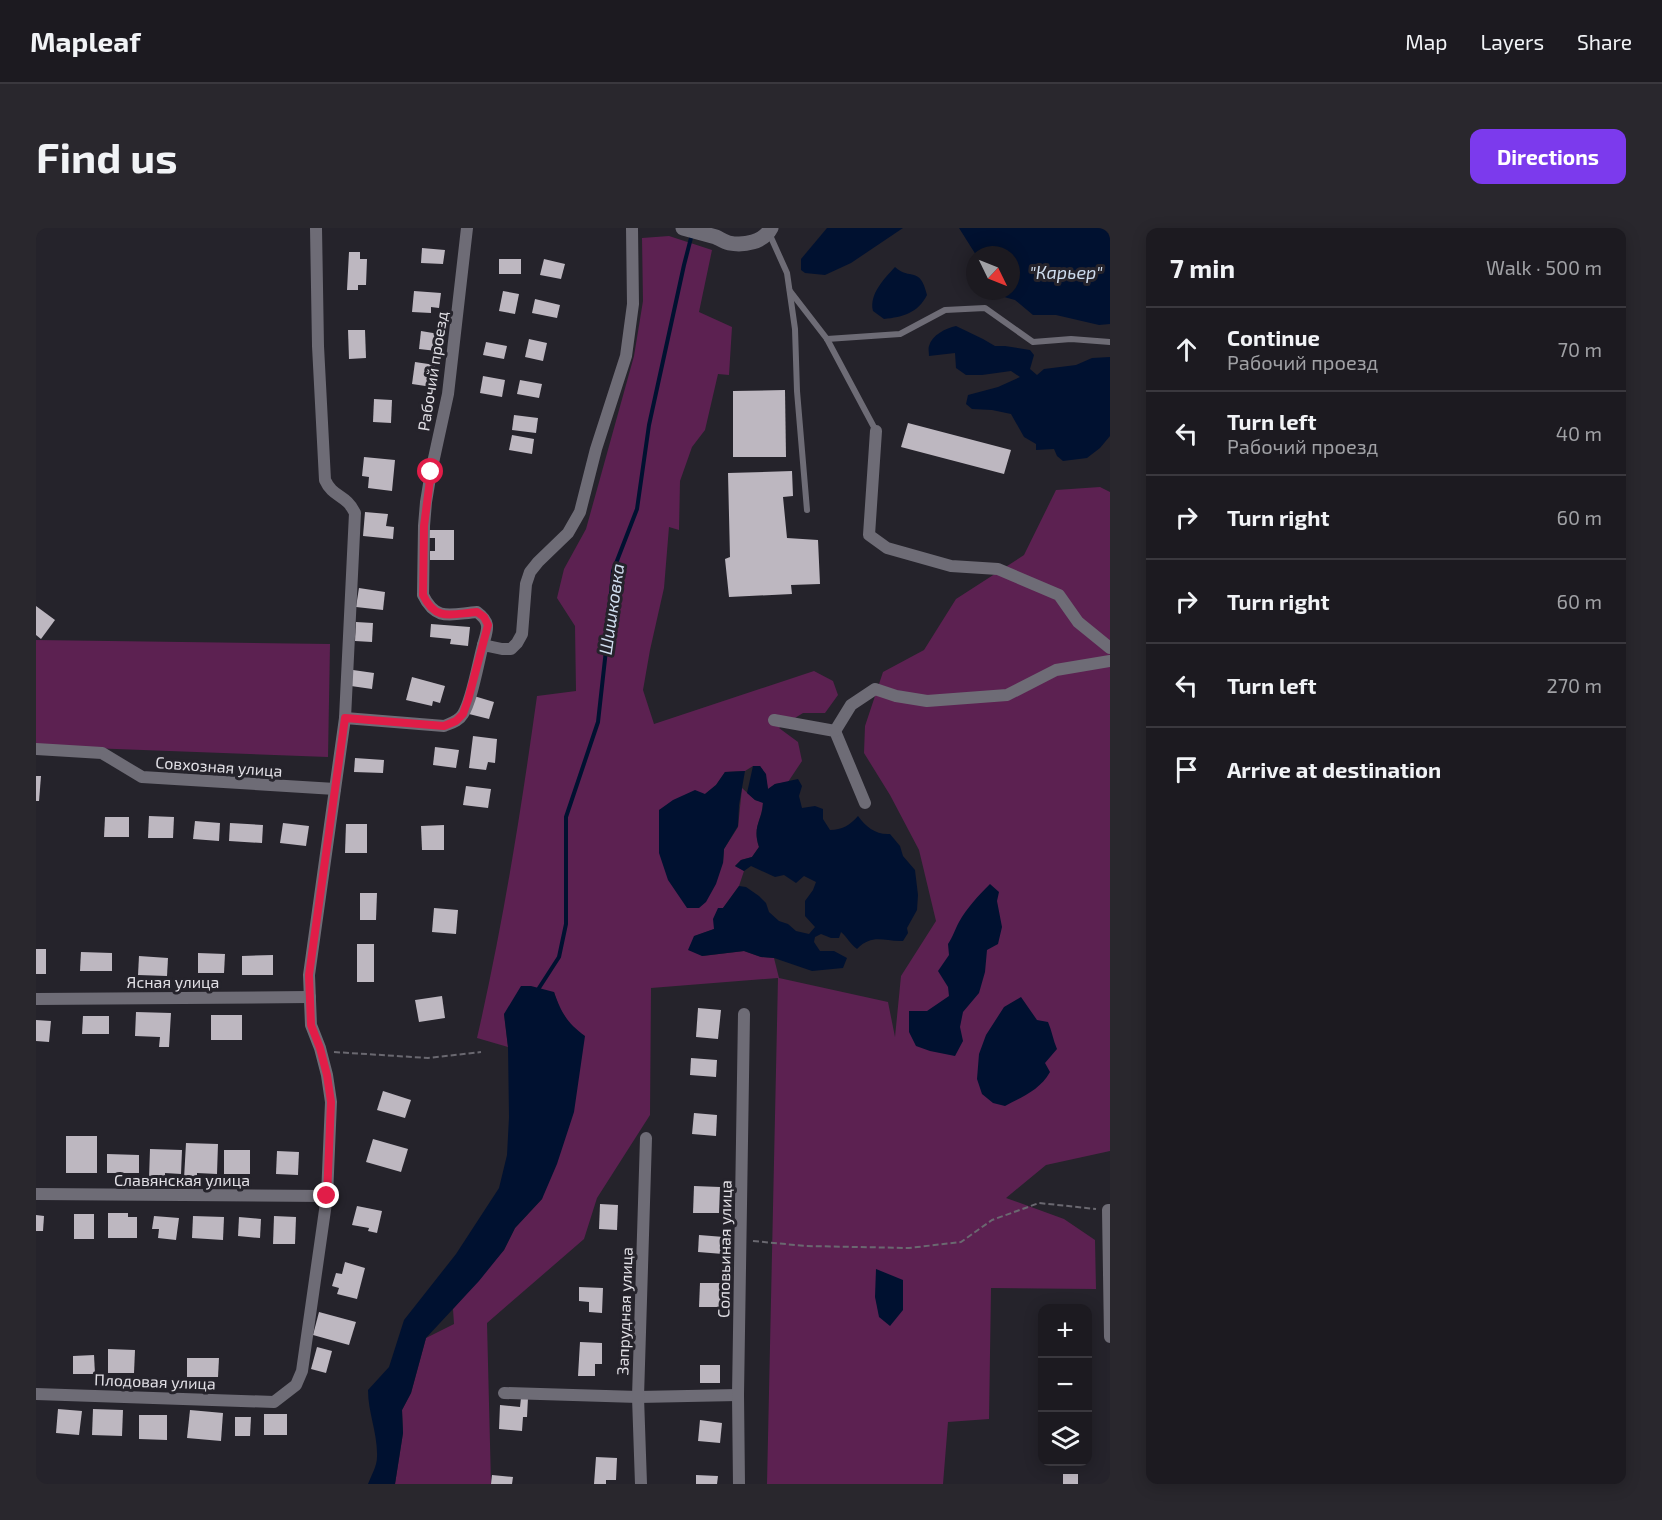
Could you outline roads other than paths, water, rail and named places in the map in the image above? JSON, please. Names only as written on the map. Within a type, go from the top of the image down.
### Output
[{"type":"street","points":[[316,228],[318,346],[325,480],[328,488],[348,501],[355,513],[345,718],[309,975],[311,1025],[320,1048],[331,1102],[327,1196]]},
{"type":"street","name":"Рабочий проезд","points":[[467,228],[448,394],[426,502],[423,595],[437,613],[445,615],[477,612],[484,617],[488,625],[483,645]]},
{"type":"street","points":[[345,718],[444,726],[456,721],[463,714],[468,700],[483,645],[511,649],[517,643],[522,634],[526,584],[530,572],[568,533],[580,512],[596,449],[626,356],[633,304],[633,228]]},
{"type":"street","points":[[684,228],[728,243],[749,243],[758,240],[770,230]]},
{"type":"street","points":[[876,431],[869,535],[887,548],[951,566],[998,569],[1059,595],[1078,622],[1110,648]]},
{"type":"street","points":[[835,731],[851,705],[875,689],[896,696],[927,701],[1007,695],[1056,670],[1110,661]]},
{"type":"street","points":[[774,720],[835,731]]},
{"type":"street","points":[[835,731],[865,803]]},
{"type":"street","name":"Совхозная улица","points":[[36,749],[102,753],[142,777],[335,789]]},
{"type":"street","name":"Ясная улица","points":[[36,999],[310,997]]},
{"type":"street","name":"Соловьиная улица","points":[[739,1484],[738,1395],[744,1014]]},
{"type":"street","name":"Запрудная улица","points":[[641,1484],[638,1398],[646,1138]]},
{"type":"street","name":"Славянская улица","points":[[36,1194],[327,1196]]},
{"type":"street","name":"Плодовая улица","points":[[36,1394],[274,1402],[296,1385],[302,1371],[327,1196]]},
{"type":"street","points":[[1109,1210],[1110,1337]]},
{"type":"street","points":[[504,1393],[638,1398],[738,1395]]},
{"type":"lane","points":[[770,230],[787,273],[795,329],[797,391],[807,510]]},
{"type":"lane","points":[[789,290],[827,339],[876,431]]},
{"type":"lane","points":[[827,339],[900,334],[945,310],[985,308],[1033,342],[1071,339],[1110,342]]},
{"type":"water","points":[[827,228],[903,228],[851,263],[825,275],[805,273],[801,270],[801,259]]},
{"type":"water","name":"\"Карьер\"","points":[[959,228],[1110,228],[1110,324],[1099,325],[1056,315],[1033,315],[1015,300],[1020,300],[1020,246],[970,246]]},
{"type":"water","points":[[895,267],[918,277],[927,295],[919,306],[909,313],[884,319],[873,311],[873,299],[878,287]]},
{"type":"water","points":[[956,326],[995,346],[1030,350],[1034,355],[1030,369],[1037,375],[1044,369],[1076,365],[1092,358],[1110,357],[1110,436],[1087,458],[1063,461],[1054,449],[1036,450],[1036,444],[1024,437],[1011,414],[972,409],[966,404],[968,395],[998,387],[1020,377],[1011,371],[966,375],[956,368],[955,353],[929,356],[929,347],[936,335]]},
{"type":"water","points":[[753,766],[760,766],[766,774],[768,789],[775,784],[798,779],[802,786],[799,796],[802,808],[815,806],[823,809],[823,819],[830,830],[846,826],[858,816],[872,830],[890,834],[900,846],[903,856],[915,870],[917,910],[903,941],[879,939],[868,941],[857,949],[841,932],[839,938],[821,934],[815,937],[814,942],[820,951],[834,951],[847,958],[843,968],[812,971],[744,951],[702,956],[688,950],[694,936],[714,929],[713,919],[718,908],[723,908],[739,886],[746,887],[759,896],[766,903],[769,912],[796,931],[809,934],[815,927],[805,916],[805,901],[816,882],[804,876],[796,883],[784,875],[775,877],[751,866],[744,871],[735,866],[741,860],[752,857],[759,847],[757,828],[763,803],[747,793]]},
{"type":"water","points":[[745,771],[738,826],[724,849],[723,863],[716,884],[706,902],[699,908],[687,908],[668,880],[659,853],[659,810],[673,800],[695,790],[705,794],[716,785],[725,772]]},
{"type":"water","points":[[990,884],[999,892],[997,901],[1002,927],[998,944],[987,950],[985,972],[979,993],[963,1012],[960,1027],[963,1041],[955,1056],[916,1046],[909,1032],[909,1011],[927,1011],[949,996],[948,987],[938,971],[949,955],[948,944],[959,922]]},
{"type":"water","points":[[521,986],[554,992],[565,1017],[585,1036],[574,1112],[557,1164],[542,1199],[515,1228],[504,1250],[479,1281],[426,1338],[411,1393],[402,1410],[403,1433],[395,1484],[368,1484],[377,1457],[368,1390],[389,1367],[404,1320],[456,1254],[499,1188],[507,1155],[509,1117],[508,1047],[504,1014]]},
{"type":"water","points":[[1021,997],[1037,1020],[1048,1022],[1057,1049],[1045,1063],[1050,1072],[1041,1084],[1005,1106],[993,1103],[982,1094],[977,1079],[979,1054],[986,1035],[1004,1007]]},
{"type":"water","points":[[876,1269],[903,1280],[903,1310],[890,1326],[879,1317],[875,1297]]},
{"type":"waterway","name":"Шишковка","points":[[539,988],[559,957],[566,924],[566,817],[598,722],[613,571],[637,509],[649,425],[692,234]]}]
